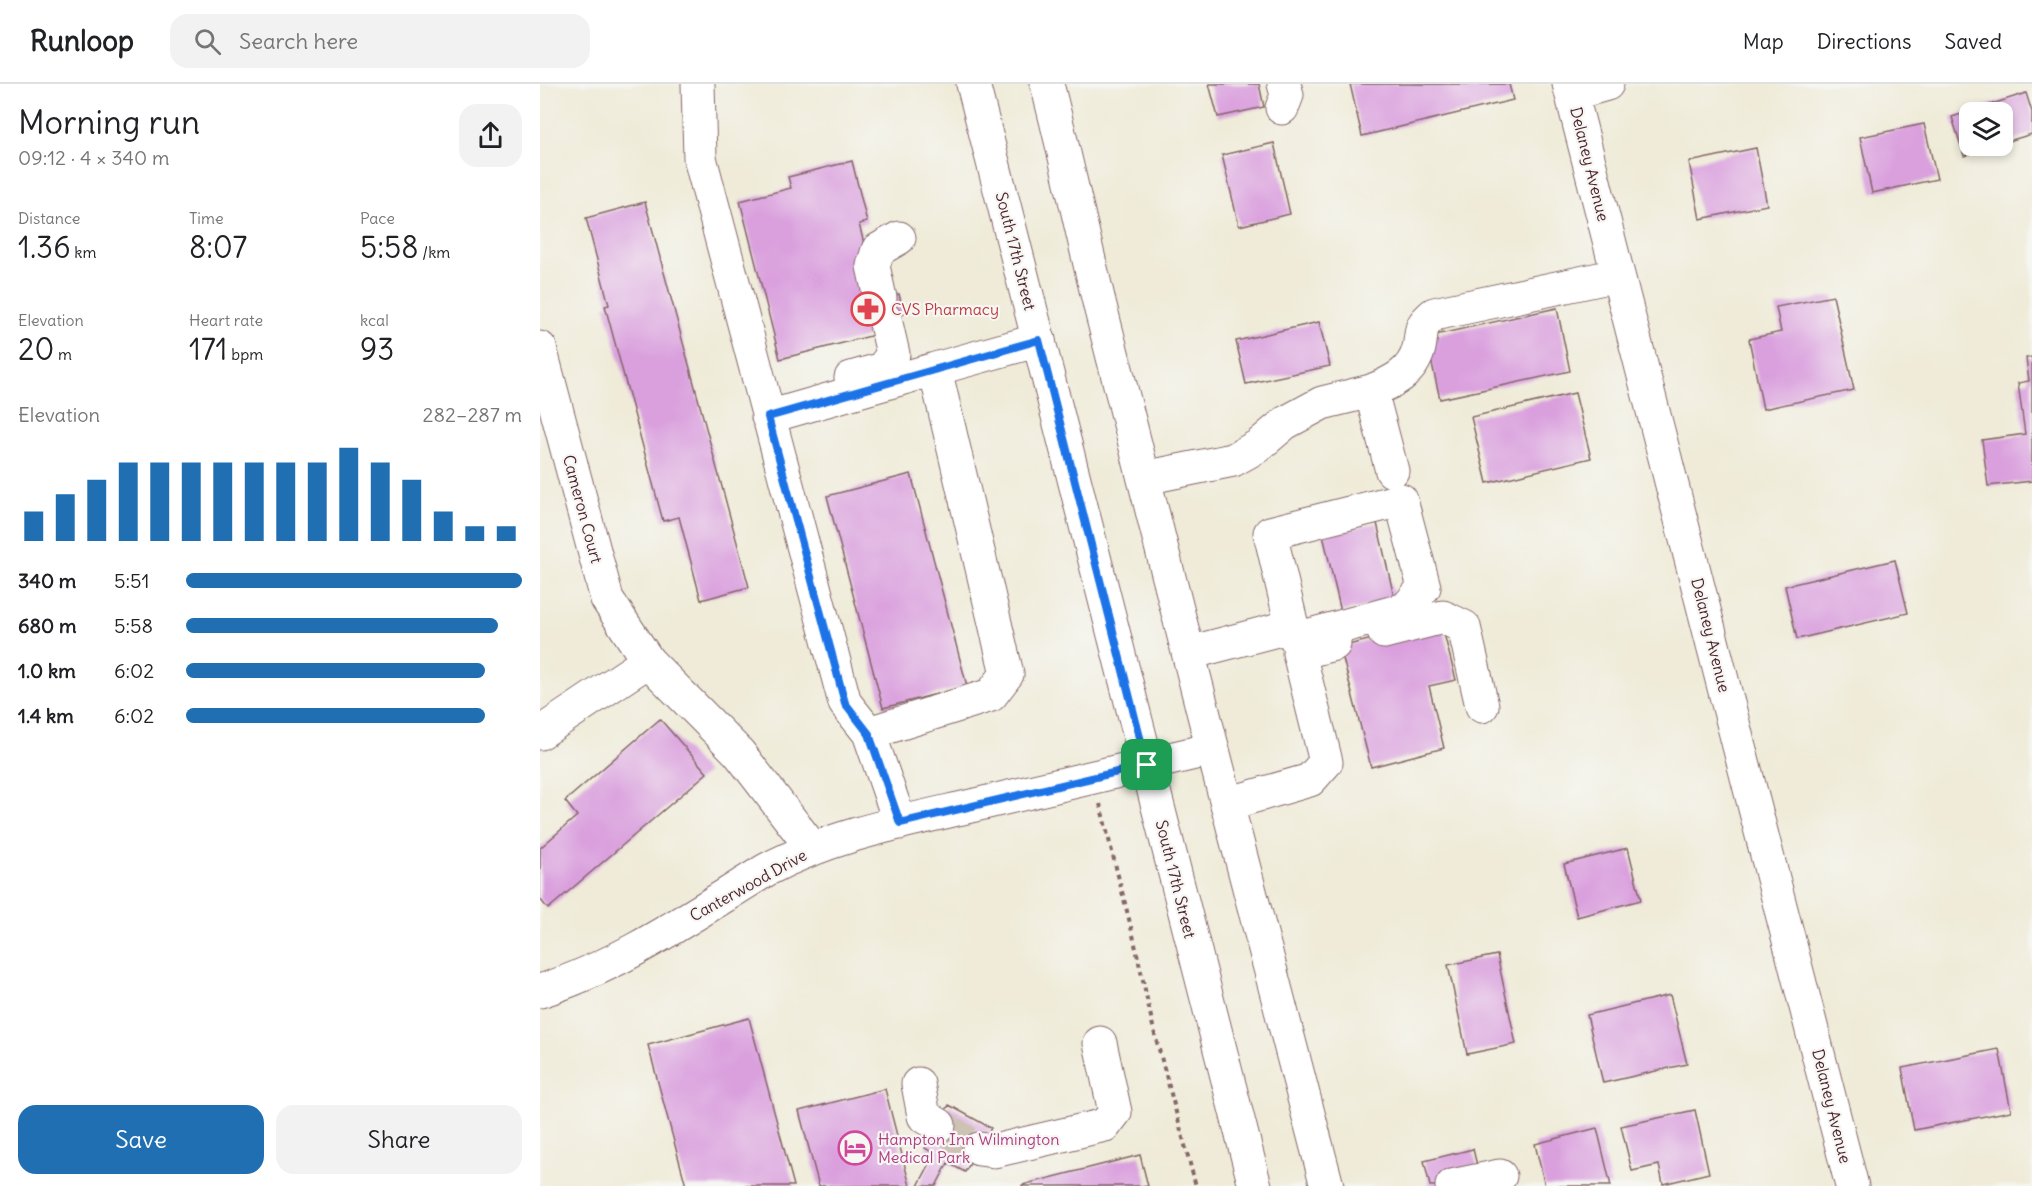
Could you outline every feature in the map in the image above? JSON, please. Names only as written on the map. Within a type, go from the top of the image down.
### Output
[{"type":"street","points":[[698,84],[700,158],[845,703],[869,734],[900,823]]},
{"type":"street","name":"South 17th Street","points":[[973,84],[1255,1186]]},
{"type":"street","points":[[1047,84],[1212,749],[1327,1186]]},
{"type":"street","points":[[1570,89],[1607,84]]},
{"type":"street","name":"Delaney Avenue","points":[[1570,89],[1852,1186]]},
{"type":"street","points":[[811,404],[831,384],[882,369],[893,354],[873,266],[878,250],[899,238]]},
{"type":"street","points":[[1144,478],[1233,460],[1258,446],[1286,423],[1322,403],[1371,391],[1396,381],[1410,367],[1418,351],[1423,324],[1434,314],[1618,275]]},
{"type":"street","points":[[768,417],[1039,340]]},
{"type":"street","name":"Cameron Court","points":[[540,348],[607,599],[648,661],[739,753],[813,849]]},
{"type":"street","points":[[869,734],[991,695],[1007,674],[935,369]]},
{"type":"street","points":[[1371,391],[1392,471]]},
{"type":"street","points":[[1401,500],[1424,587],[1406,609],[1296,639],[1292,627],[1270,533],[1401,500]]},
{"type":"street","points":[[1227,804],[1310,780],[1326,762],[1299,653],[1443,617],[1464,627],[1482,706]]},
{"type":"street","points":[[1189,653],[1292,627]]},
{"type":"street","points":[[540,733],[648,661]]},
{"type":"street","name":"Canterwood Drive","points":[[540,991],[631,951],[766,870],[813,849],[900,823],[1212,749]]},
{"type":"street","points":[[979,1149],[994,1151],[1105,1125],[1115,1112],[1101,1043]]},
{"type":"street","points":[[918,1084],[924,1116],[939,1125]]},
{"type":"street","points":[[1452,1186],[1500,1176]]},
{"type":"path","points":[[1099,801],[1133,935],[1154,1031],[1196,1186]]},
{"type":"building","points":[[1209,84],[1259,84],[1264,107],[1218,117]]},
{"type":"building","points":[[1350,84],[1509,84],[1513,100],[1362,136]]},
{"type":"building","points":[[2026,93],[2032,112],[2032,134],[2013,140],[2013,102],[1998,102]]},
{"type":"building","points":[[1959,115],[1959,140],[1952,117]]},
{"type":"building","points":[[1924,124],[1937,179],[1872,193],[1860,137]]},
{"type":"building","points":[[1274,143],[1290,214],[1239,226],[1222,155]]},
{"type":"building","points":[[1756,148],[1767,205],[1700,219],[1689,162]]},
{"type":"building","name":"CVS Pharmacy","points":[[852,161],[867,222],[859,224],[878,299],[899,294],[904,314],[883,319],[886,332],[780,359],[740,201],[791,188],[788,177]]},
{"type":"building","points":[[645,202],[749,587],[701,600],[679,517],[663,521],[605,306],[609,305],[586,218]]},
{"type":"building","points":[[1833,296],[1854,390],[1763,409],[1749,339],[1781,332],[1776,307]]},
{"type":"building","points":[[1557,308],[1570,371],[1440,399],[1426,337]]},
{"type":"building","points":[[1319,322],[1330,366],[1246,384],[1236,341]]},
{"type":"building","points":[[2032,357],[2032,481],[1988,486],[1982,440],[2025,434],[2018,383],[2029,381],[2026,358]]},
{"type":"building","points":[[1575,393],[1591,458],[1487,483],[1471,417]]},
{"type":"building","points":[[911,474],[967,686],[883,708],[827,496]]},
{"type":"building","points":[[1377,523],[1395,601],[1341,612],[1323,535]]},
{"type":"building","points":[[1895,560],[1908,613],[1797,639],[1785,586]]},
{"type":"building","points":[[1441,622],[1456,680],[1429,686],[1444,748],[1371,767],[1340,647]]},
{"type":"building","points":[[660,719],[707,773],[548,909],[540,899],[540,848],[577,816],[565,801]]},
{"type":"building","points":[[1628,848],[1641,900],[1577,917],[1564,864]]},
{"type":"building","points":[[1497,955],[1516,1044],[1467,1054],[1448,965]]},
{"type":"building","points":[[1670,995],[1687,1064],[1603,1083],[1587,1015]]},
{"type":"building","points":[[749,1018],[794,1186],[686,1186],[648,1045]]},
{"type":"building","points":[[1999,1049],[2011,1111],[1914,1130],[1902,1068]]},
{"type":"building","name":"Hampton Inn Wilmington Medical Park","points":[[885,1089],[910,1186],[819,1186],[799,1111]]},
{"type":"building","name":"Hampton Inn Wilmington Medical Park","points":[[949,1105],[991,1128],[965,1172],[948,1163],[936,1186],[918,1186],[935,1154],[925,1148]]},
{"type":"building","points":[[1695,1110],[1709,1173],[1663,1184],[1659,1165],[1632,1171],[1621,1126]]},
{"type":"building","points":[[1597,1128],[1611,1186],[1545,1186],[1535,1144]]},
{"type":"building","points":[[1473,1149],[1482,1186],[1430,1186],[1424,1161]]},
{"type":"building","name":"Hampton Inn Wilmington Medical Park","points":[[1140,1155],[1148,1186],[1022,1186],[1022,1185]]},
{"type":"tunnel","points":[[939,1125],[979,1149]]},
{"type":"place","name":"CVS Pharmacy","points":[[868,309]]},
{"type":"place","name":"Hampton Inn Wilmington Medical Park","points":[[855,1148]]},
{"type":"route","points":[[1039,340],[1147,765],[900,823],[869,734],[845,703],[768,417],[1039,340]]}]
